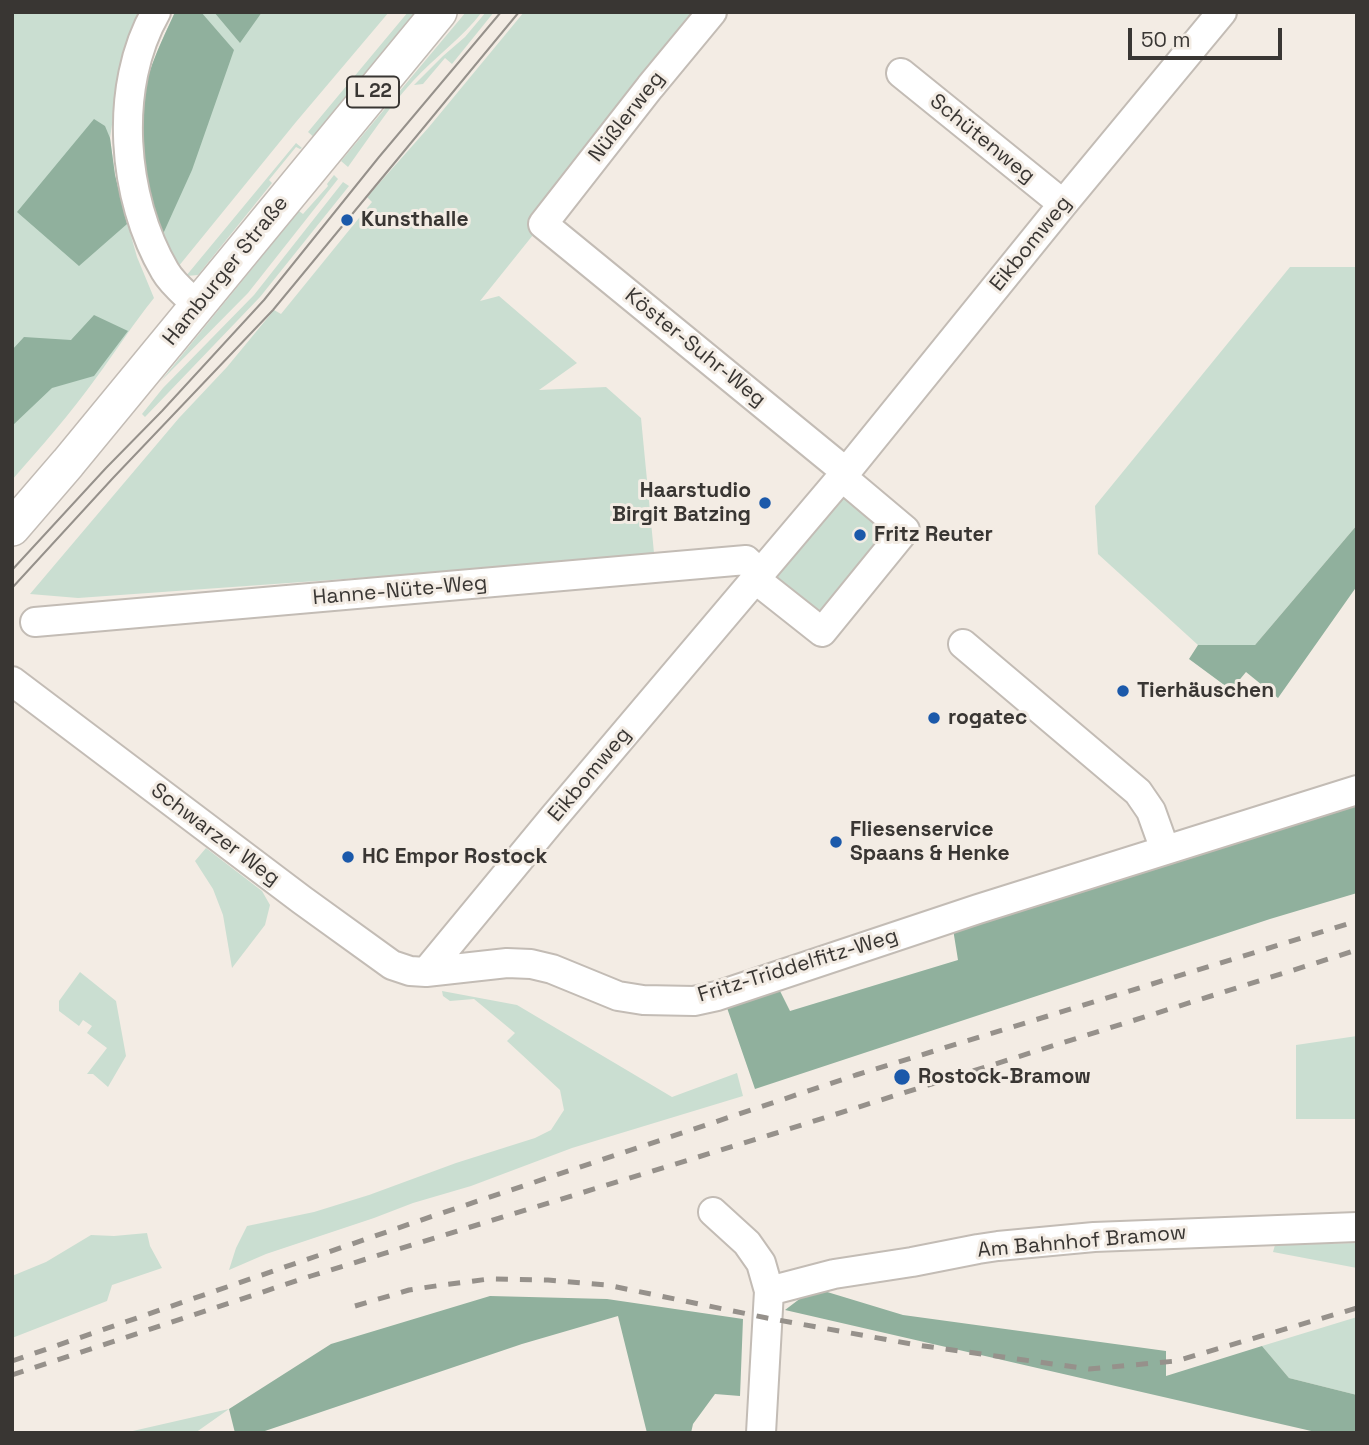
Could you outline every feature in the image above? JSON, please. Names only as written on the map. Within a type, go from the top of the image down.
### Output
[{"type":"main road","name":"Hamburger Straße","points":[[12,528],[439,12]]},
{"type":"street","points":[[156,12],[148,27],[130,89],[129,154],[143,223],[166,272],[198,306]]},
{"type":"street","name":"Nüßlerweg","points":[[543,224],[712,12]]},
{"type":"street","name":"Eikbomweg","points":[[426,971],[844,474],[1223,12]]},
{"type":"street","name":"Schütenweg","points":[[901,73],[1063,204]]},
{"type":"street","name":"Köster-Suhr-Weg","points":[[543,224],[844,474]]},
{"type":"street","points":[[757,576],[822,632],[905,530],[844,474]]},
{"type":"street","name":"Hanne-Nüte-Weg","points":[[35,622],[746,560],[757,576]]},
{"type":"street","points":[[963,644],[1138,792],[1151,811],[1165,850]]},
{"type":"street","name":"Schwarzer Weg","points":[[12,681],[392,965],[411,971],[426,971]]},
{"type":"street","name":"Fritz-Triddelfitz-Weg","points":[[426,971],[507,963],[531,964],[552,969],[618,996],[643,1000],[694,1000],[717,996],[1357,790]]},
{"type":"street","points":[[713,1212],[747,1243],[761,1263],[769,1291],[761,1433]]},
{"type":"street","name":"Am Bahnhof Bramow","points":[[769,1291],[834,1274],[998,1246],[1094,1237],[1357,1227]]},
{"type":"green space","points":[[12,12],[139,12],[122,57],[110,138],[115,175],[126,218],[137,257],[154,298],[76,404],[12,480]]},
{"type":"green space","points":[[175,12],[389,12],[178,267],[152,202],[146,167],[143,114],[151,68]]},
{"type":"green space","points":[[175,12],[201,12],[234,50],[192,170],[163,234],[146,176],[143,105],[151,69]]},
{"type":"green space","points":[[214,12],[262,12],[240,43]]},
{"type":"green space","points":[[408,12],[421,12],[316,139],[308,132]]},
{"type":"green space","points":[[466,12],[482,12],[404,91],[348,167],[341,161]]},
{"type":"green space","points":[[486,12],[494,12],[452,64],[445,58],[423,84],[414,85],[465,37]]},
{"type":"green space","points":[[524,12],[712,12],[480,301],[499,296],[577,363],[539,390],[606,387],[641,418],[654,553],[429,573],[78,598],[30,594],[274,310],[281,314],[372,202],[367,197]]},
{"type":"green space","points":[[94,119],[105,126],[110,138],[115,175],[127,224],[79,266],[17,212]]},
{"type":"green space","points":[[296,143],[302,148],[296,147],[269,180],[272,183],[198,275],[186,276]]},
{"type":"green space","points":[[334,175],[338,179],[248,293],[160,382],[299,211],[303,214],[328,186]]},
{"type":"green space","points":[[343,182],[349,186],[260,297],[145,417],[142,414],[163,388],[254,295]]},
{"type":"green space","points":[[1290,267],[1357,267],[1357,525],[1255,645],[1198,645],[1098,554],[1095,506]]},
{"type":"green space","points":[[94,315],[128,331],[94,376],[52,388],[12,426],[12,350],[24,337],[71,340]]},
{"type":"green space","points":[[841,492],[885,524],[888,537],[827,615],[813,613],[773,576]]},
{"type":"green space","points":[[1357,525],[1357,586],[1278,698],[1246,672],[1231,690],[1189,659],[1198,645],[1255,645]]},
{"type":"green space","points":[[1357,802],[1357,893],[1270,919],[755,1089],[725,1002],[776,983],[790,1011],[958,960],[953,929]]},
{"type":"green space","points":[[206,848],[262,891],[270,905],[265,925],[232,968],[223,915],[213,889],[195,861]]},
{"type":"green space","points":[[80,972],[116,1001],[126,1056],[108,1087],[93,1074],[87,1074],[107,1048],[87,1033],[92,1026],[83,1020],[79,1026],[59,1011],[59,1001]]},
{"type":"green space","points":[[442,991],[517,1005],[672,1097],[737,1073],[743,1096],[572,1148],[471,1186],[413,1203],[266,1254],[229,1270],[247,1226],[314,1212],[369,1195],[535,1138],[551,1130],[564,1110],[560,1090],[507,1041],[515,1033],[474,999],[450,1001],[443,996]]},
{"type":"green space","points":[[1357,1036],[1357,1119],[1296,1119],[1296,1045]]},
{"type":"green space","points":[[147,1233],[150,1246],[162,1268],[112,1285],[107,1301],[12,1338],[12,1276],[46,1262],[91,1235]]},
{"type":"green space","points":[[1357,1243],[1357,1268],[1273,1252],[1275,1245]]},
{"type":"green space","points":[[814,1288],[903,1315],[1166,1351],[1166,1376],[1262,1346],[1289,1378],[1357,1395],[1357,1433],[1320,1433],[785,1310]]},
{"type":"green space","points":[[490,1296],[607,1299],[743,1319],[740,1396],[715,1394],[693,1424],[691,1433],[647,1433],[618,1316],[522,1344],[259,1433],[235,1433],[229,1409],[331,1344]]},
{"type":"green space","points":[[1357,1317],[1357,1395],[1289,1378],[1262,1346]]},
{"type":"green space","points":[[229,1409],[195,1433],[124,1433]]},
{"type":"tram line","points":[[12,570],[264,300],[501,12]]},
{"type":"tram line","points":[[12,588],[273,310],[519,12]]},
{"type":"railway","points":[[12,1361],[433,1216],[856,1075],[1357,921]]},
{"type":"railway","points":[[12,1375],[311,1276],[1357,950]]},
{"type":"railway","points":[[355,1306],[409,1290],[489,1279],[607,1285],[917,1345],[1089,1369],[1176,1361],[1357,1308]]},
{"type":"place","name":"Kunsthalle","points":[[347,220]]},
{"type":"place","name":"Haarstudio Birgit Batzing","points":[[765,503]]},
{"type":"place","name":"Fritz Reuter","points":[[860,535]]},
{"type":"place","name":"Tierhäuschen","points":[[1123,691]]},
{"type":"place","name":"rogatec","points":[[934,718]]},
{"type":"place","name":"Fliesenservice Spaans & Henke","points":[[836,842]]},
{"type":"place","name":"HC Empor Rostock","points":[[348,857]]},
{"type":"place","name":"Rostock-Bramow","points":[[902,1077]]}]
